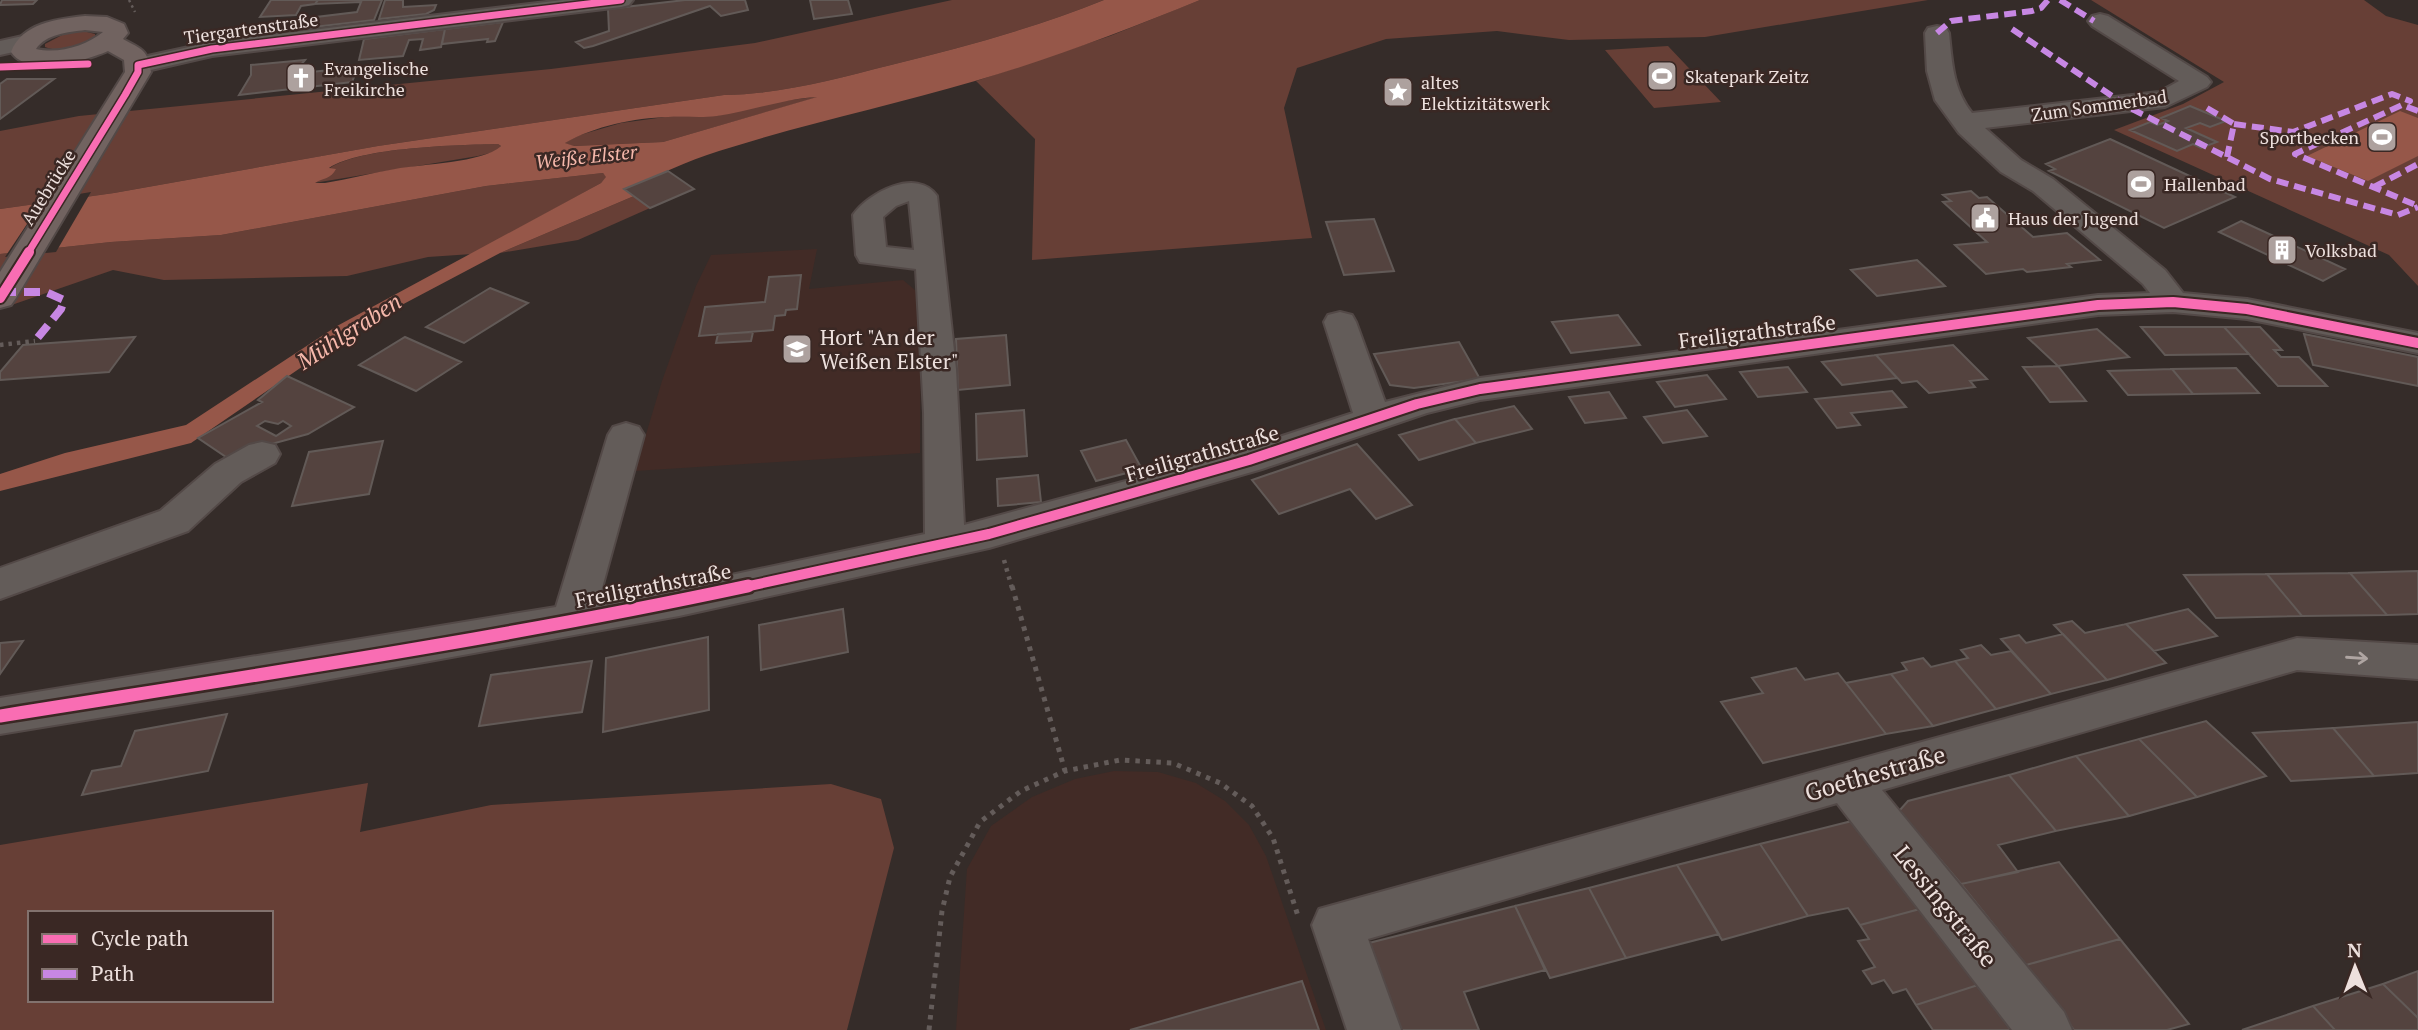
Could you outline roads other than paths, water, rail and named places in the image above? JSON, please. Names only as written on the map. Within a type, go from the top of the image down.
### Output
[{"type":"main road","points":[[100,18],[136,56],[138,65],[78,53],[47,58],[27,48],[49,31],[100,18]]},
{"type":"main road","points":[[78,53],[100,18]]},
{"type":"main road","name":"Auebrücke","points":[[0,298],[125,95],[138,72],[138,65]]},
{"type":"street","name":"Tiergartenstraße","points":[[138,65],[212,49],[621,0]]},
{"type":"street","name":"Zum Sommerbad","points":[[1965,122],[2165,99],[2198,82],[2100,20]]},
{"type":"street","points":[[1937,33],[1940,71],[1948,100],[1965,122],[2011,166],[2043,186],[2154,277],[2173,302]]},
{"type":"street","points":[[0,48],[27,48]]},
{"type":"street","points":[[0,58],[27,48]]},
{"type":"street","points":[[931,261],[944,440],[945,543]]},
{"type":"street","name":"Freiligrathstraße","points":[[0,716],[679,601],[996,532],[1248,460],[1373,418],[1468,392],[1517,383],[2068,308],[2173,302],[2247,309],[2418,343]]},
{"type":"street","points":[[1340,322],[1373,418]]},
{"type":"street","points":[[573,620],[626,435]]},
{"type":"street","points":[[0,584],[174,521],[228,473],[262,454]]},
{"type":"street","name":"Goethestraße","points":[[1374,1030],[1337,925],[2297,654],[2418,662]]},
{"type":"street","name":"Lessingstraße","points":[[1847,781],[2045,1030]]},
{"type":"water","points":[[1104,0],[1200,0],[1003,72],[751,141],[683,164],[625,189],[634,196],[500,253],[360,327],[191,443],[0,491],[0,474],[65,453],[186,425],[337,326],[601,183],[606,177],[603,173],[486,186],[221,235],[111,242],[0,254],[0,209],[114,193],[378,146],[724,95],[788,89],[972,44]],"holes":[[[817,97],[663,142],[574,146],[565,143],[589,132],[628,121],[717,116]],[[498,144],[501,146],[481,156],[315,183],[329,177],[336,169],[329,168],[344,161],[386,151]]]},
{"type":"water","name":"Sportbecken","points":[[2400,111],[2418,118],[2418,156],[2368,181],[2307,156]]},
{"type":"place","name":"Skatepark Zeitz","points":[[1662,76]]},
{"type":"place","name":"Evangelische Freikirche","points":[[301,78]]},
{"type":"place","name":"altes Elektizitätswerk","points":[[1398,92]]},
{"type":"place","name":"Sportbecken","points":[[2382,137]]},
{"type":"place","name":"Hallenbad","points":[[2141,184]]},
{"type":"place","name":"Haus der Jugend","points":[[1985,218]]},
{"type":"place","name":"Volksbad","points":[[2282,250]]},
{"type":"place","name":"Hort \"An der Weißen Elster\"","points":[[797,349]]},
{"type":"water label","name":"Weiße Elster","points":[[586,156]]},
{"type":"water label","name":"Mühlgraben","points":[[349,331]]}]
